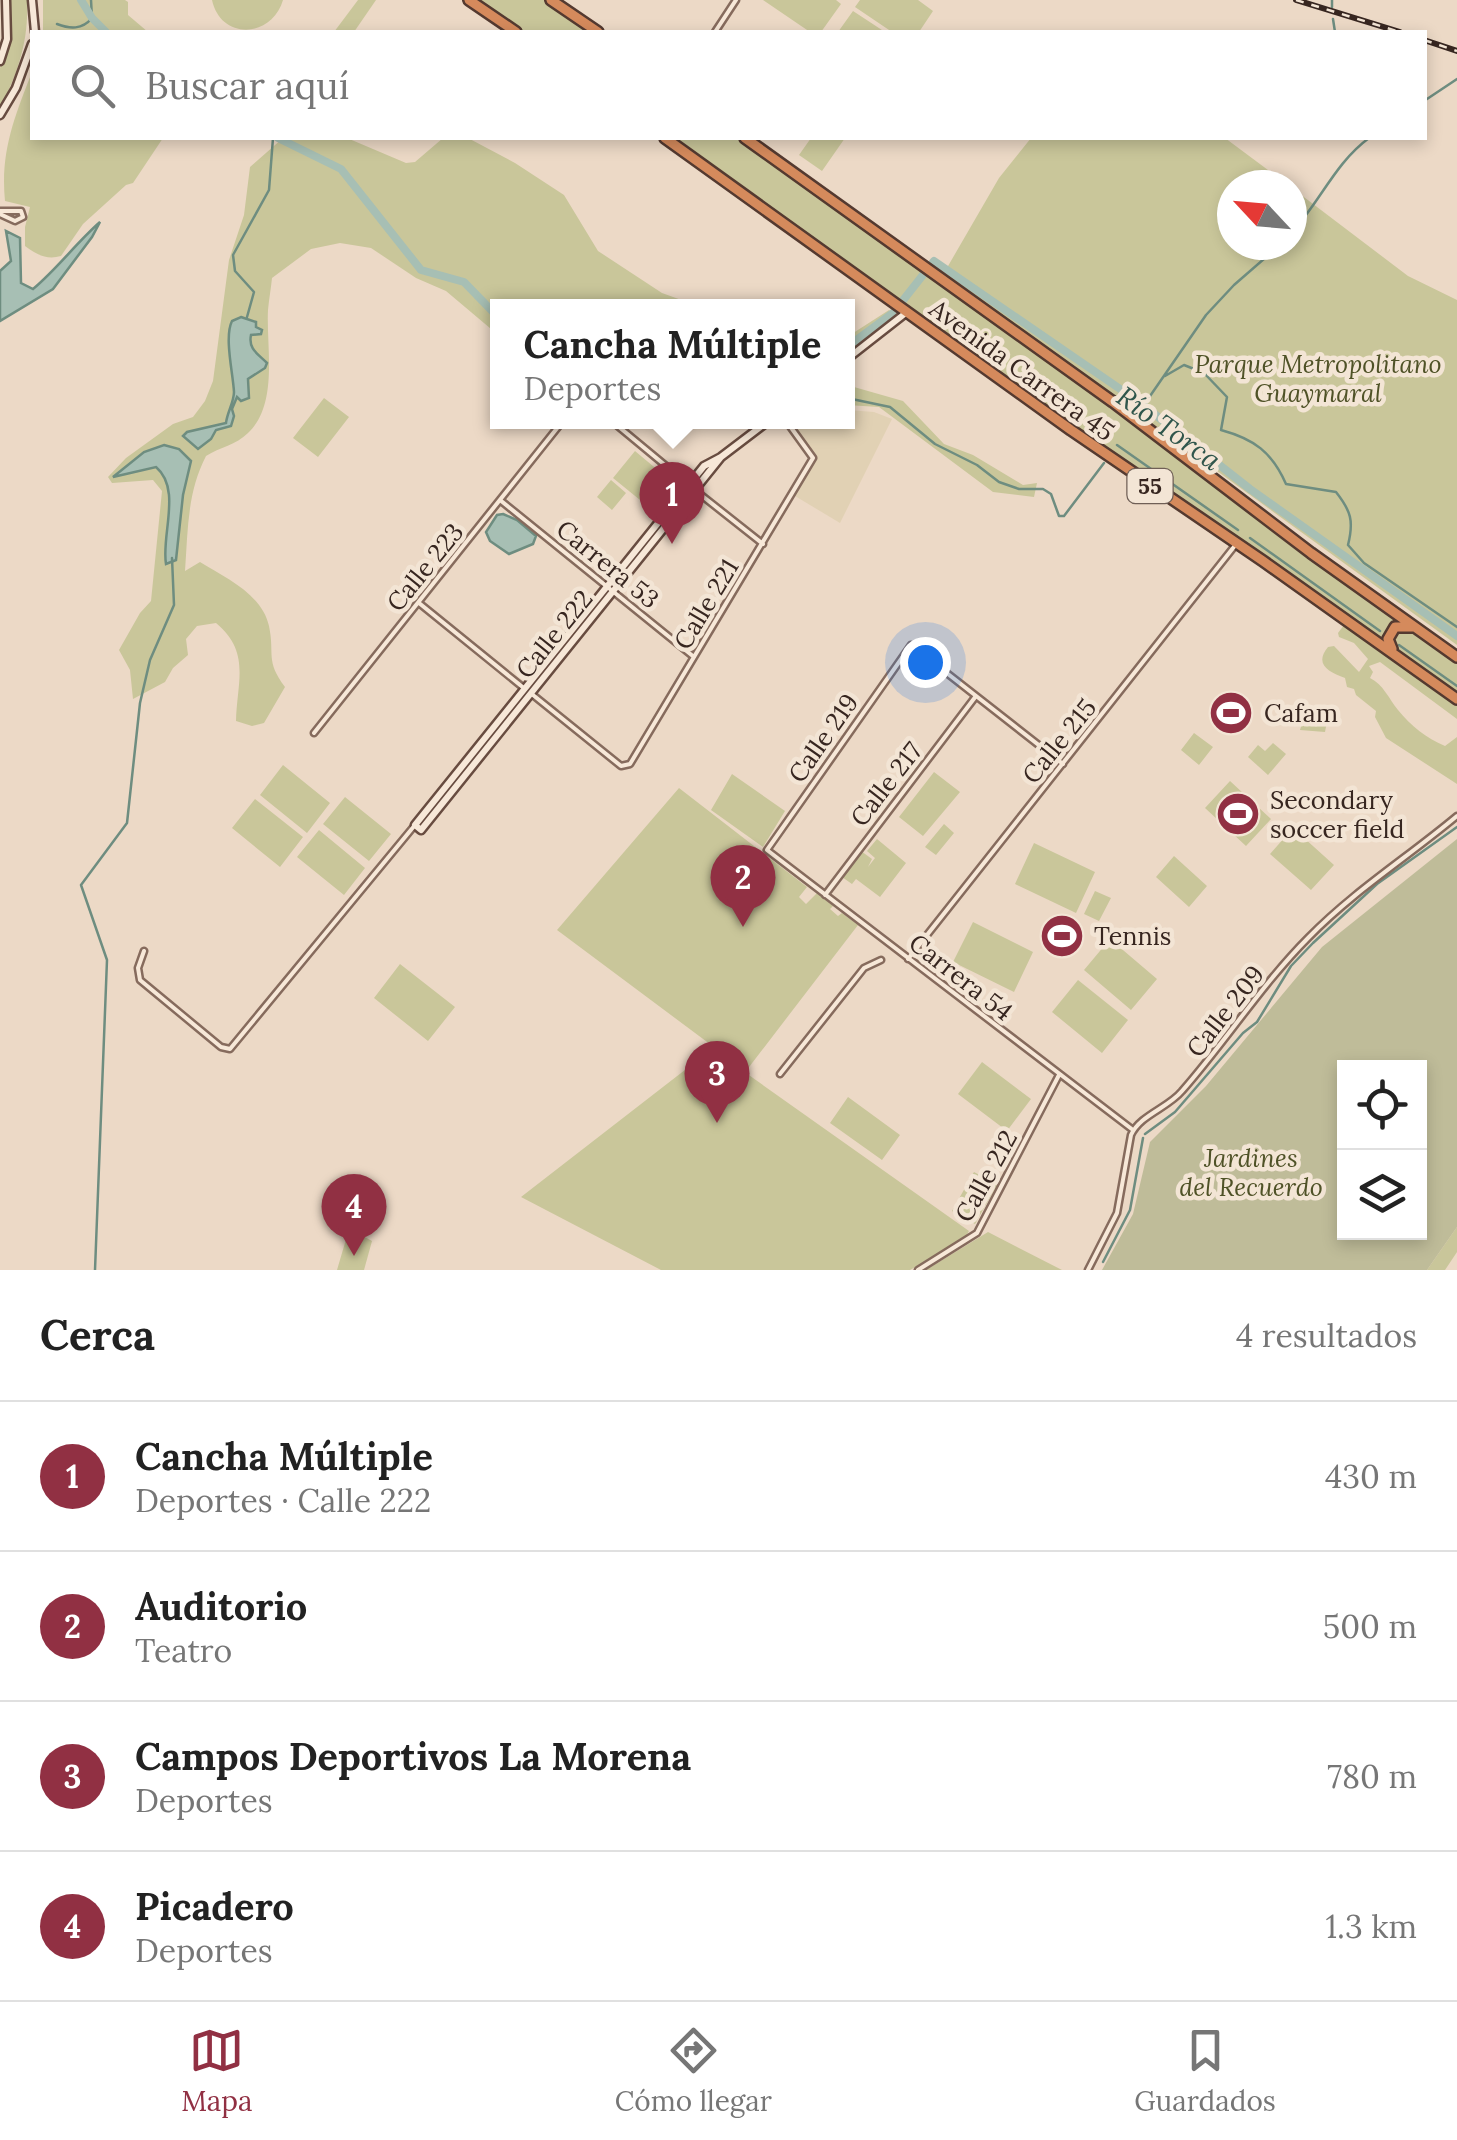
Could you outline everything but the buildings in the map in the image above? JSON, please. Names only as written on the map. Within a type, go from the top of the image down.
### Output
[{"type":"highway","points":[[470,0],[513,30]]},
{"type":"highway","points":[[552,0],[595,30]]},
{"type":"highway","name":"Avenida Carrera 45","points":[[668,140],[1070,430],[1457,698]]},
{"type":"highway","name":"Avenida Carrera 45","points":[[748,140],[1457,657]]},
{"type":"highway","points":[[1397,656],[1389,645],[1389,634],[1398,626],[1416,628]]},
{"type":"street","points":[[0,61],[7,39],[6,0]]},
{"type":"street","points":[[32,0],[35,30]]},
{"type":"street","points":[[717,30],[736,0]]},
{"type":"street","points":[[0,115],[16,88],[30,50]]},
{"type":"street","points":[[855,353],[907,312]]},
{"type":"street","name":"Calle 223","points":[[314,733],[556,429]]},
{"type":"street","points":[[622,429],[763,544]]},
{"type":"street","name":"Calle 222","points":[[144,950],[138,968],[140,980],[221,1046],[233,1047],[532,694],[614,592],[704,466],[758,429]]},
{"type":"street","name":"Calle 221","points":[[532,694],[626,767],[813,458],[792,429]]},
{"type":"street","name":"Calle 222","points":[[418,827],[606,586],[692,487]]},
{"type":"street","name":"Carrera 53","points":[[500,500],[694,657]]},
{"type":"street","name":"Calle 215","points":[[908,959],[1237,544]]},
{"type":"street","points":[[419,603],[532,694]]},
{"type":"street","name":"Calle 219","points":[[768,852],[911,645],[976,696]]},
{"type":"street","points":[[976,696],[1063,764]]},
{"type":"street","name":"Calle 217","points":[[825,895],[976,696]]},
{"type":"street","name":"Calle 209","points":[[1133,1130],[1178,1097],[1307,939],[1380,874],[1457,816]]},
{"type":"street","name":"Carrera 54","points":[[768,852],[1133,1130]]},
{"type":"street","points":[[780,1074],[864,968],[881,960]]},
{"type":"street","name":"Calle 212","points":[[918,1270],[977,1233],[1059,1075]]},
{"type":"street","points":[[1088,1270],[1117,1213],[1133,1130]]},
{"type":"shaded area","points":[[100,222],[53,289],[0,321],[0,271],[11,261],[6,231],[20,238],[21,283],[33,289]]},
{"type":"shaded area","points":[[241,317],[256,322],[262,330],[261,334],[251,335],[251,344],[267,363],[248,379],[249,398],[241,401],[237,397],[231,426],[216,430],[198,449],[183,436],[187,432],[226,423],[234,392],[230,328],[232,321]]},
{"type":"shaded area","points":[[855,411],[892,419],[840,523],[795,496],[817,458],[797,429],[855,429]]},
{"type":"shaded area","points":[[164,445],[179,449],[191,461],[176,560],[166,564],[169,500],[164,476],[156,467],[113,477],[144,452]]},
{"type":"shaded area","points":[[503,514],[536,536],[533,544],[509,554],[490,541],[486,532],[497,515]]},
{"type":"green space","points":[[10,0],[27,0],[26,29],[17,69],[0,109],[0,68],[11,37]]},
{"type":"green space","points":[[43,0],[125,0],[128,15],[146,30],[43,30]]},
{"type":"green space","points":[[212,0],[283,0],[269,22],[247,30],[225,23]]},
{"type":"green space","points":[[358,0],[376,0],[355,30],[336,30]]},
{"type":"green space","points":[[478,0],[545,0],[588,30],[520,30]]},
{"type":"green space","points":[[763,0],[836,0],[841,4],[822,30],[807,30]]},
{"type":"green space","points":[[860,0],[918,0],[933,11],[920,30],[889,30],[855,7]]},
{"type":"green space","points":[[853,11],[882,30],[839,30]]},
{"type":"green space","points":[[30,78],[30,140],[162,140],[133,183],[83,224],[61,256],[42,256],[25,246],[30,207],[5,201],[5,166],[15,119]]},
{"type":"green space","points":[[281,140],[352,140],[406,163],[415,162],[441,140],[472,140],[564,195],[598,251],[662,293],[679,299],[490,299],[490,328],[446,291],[416,278],[371,248],[340,243],[311,249],[272,278],[264,407],[248,433],[206,456],[192,498],[185,571],[200,562],[242,588],[265,615],[273,663],[285,687],[264,723],[252,726],[236,721],[238,656],[227,634],[216,623],[197,626],[186,639],[188,655],[165,682],[133,699],[130,670],[119,650],[151,601],[162,491],[153,480],[112,483],[108,477],[126,458],[173,424],[193,417],[205,401],[213,381],[229,260],[244,215],[250,167]]},
{"type":"green space","points":[[674,140],[743,140],[1404,622],[1396,624],[1387,644],[1068,424]]},
{"type":"green space","points":[[810,140],[844,140],[822,171],[799,155]]},
{"type":"green space","name":"Parque Metropolitano Guaymaral","points":[[1029,140],[1228,140],[1268,170],[1217,170],[1217,260],[1307,260],[1307,199],[1408,276],[1457,300],[1457,645],[944,273],[999,178]]},
{"type":"green space","points":[[889,310],[896,316],[855,349],[855,332]]},
{"type":"green space","points":[[855,387],[903,401],[944,444],[973,455],[1023,485],[1037,483],[1034,497],[993,492],[879,407],[855,406]]},
{"type":"green space","points":[[324,398],[349,417],[318,457],[293,438]]},
{"type":"green space","points":[[635,451],[678,487],[656,513],[613,478]]},
{"type":"green space","points":[[611,480],[626,493],[612,510],[597,497]]},
{"type":"green space","points":[[1344,625],[1457,706],[1457,719],[1380,662],[1369,666],[1373,672],[1370,678],[1419,731],[1445,746],[1457,737],[1457,784],[1386,738],[1375,717],[1376,711],[1347,687],[1345,678],[1325,667],[1322,658],[1328,647],[1334,646],[1359,672],[1368,659],[1354,643],[1339,637]]},
{"type":"green space","points":[[1407,629],[1457,662],[1457,694],[1392,646],[1392,632]]},
{"type":"green space","points":[[1305,714],[1328,716],[1325,732],[1300,730]]},
{"type":"green space","points":[[1194,733],[1213,747],[1199,765],[1181,750]]},
{"type":"green space","points":[[1273,743],[1286,754],[1268,775],[1248,757],[1258,745],[1265,751]]},
{"type":"green space","points":[[283,765],[330,803],[307,833],[260,795]]},
{"type":"green space","points":[[934,772],[960,792],[923,836],[899,817]]},
{"type":"green space","points":[[732,774],[785,811],[763,847],[711,810]]},
{"type":"green space","name":"Secondary soccer field","points":[[1230,781],[1271,819],[1246,846],[1205,808]]},
{"type":"green space","points":[[679,788],[807,887],[799,897],[806,904],[817,893],[833,906],[830,909],[838,916],[842,913],[858,925],[746,1071],[557,930]]},
{"type":"green space","points":[[345,797],[391,834],[369,861],[323,824]]},
{"type":"green space","points":[[255,799],[303,837],[280,867],[232,828]]},
{"type":"green space","points":[[944,824],[954,833],[936,855],[925,847]]},
{"type":"green space","points":[[1293,828],[1334,865],[1311,890],[1270,854]]},
{"type":"green space","points":[[319,830],[365,868],[344,895],[297,857]]},
{"type":"green space","points":[[877,839],[906,863],[880,897],[856,879],[852,884],[842,877],[861,851],[872,859],[868,867],[875,858],[867,851]]},
{"type":"green space","name":"Jardines del Recuerdo","points":[[1457,839],[1457,1227],[1427,1270],[1102,1270],[1133,1214],[1150,1142],[1206,1086],[1322,947]]},
{"type":"green space","points":[[1034,843],[1095,872],[1076,913],[1015,884]]},
{"type":"green space","points":[[1174,856],[1207,886],[1189,907],[1156,877]]},
{"type":"green space","points":[[1095,891],[1111,898],[1099,921],[1084,914]]},
{"type":"green space","points":[[973,922],[1033,952],[1014,992],[953,962]]},
{"type":"green space","points":[[1110,939],[1157,979],[1131,1010],[1084,970]]},
{"type":"green space","points":[[400,964],[455,1007],[428,1041],[374,998]]},
{"type":"green space","points":[[1078,980],[1128,1020],[1102,1053],[1052,1012]]},
{"type":"green space","points":[[712,1049],[969,1231],[965,1238],[910,1270],[661,1270],[521,1197]]},
{"type":"green space","points":[[982,1062],[1031,1099],[1007,1131],[958,1094]]},
{"type":"green space","points":[[848,1097],[900,1135],[882,1160],[830,1123]]},
{"type":"green space","points":[[974,1172],[997,1185],[975,1224],[952,1211]]},
{"type":"green space","points":[[1457,1227],[1457,1252],[1445,1270],[1427,1270]]},
{"type":"green space","points":[[352,1230],[372,1241],[364,1270],[337,1270],[347,1236]]},
{"type":"green space","points":[[988,1232],[1062,1270],[926,1270]]},
{"type":"waterway","points":[[81,0],[104,30]]},
{"type":"waterway","points":[[57,24],[84,25],[92,18],[91,0]]},
{"type":"waterway","points":[[1332,0],[1332,7]]},
{"type":"waterway","points":[[1333,19],[1335,30]]},
{"type":"waterway","points":[[1427,99],[1457,79]]},
{"type":"waterway","points":[[247,317],[254,292],[235,271],[233,255],[269,190],[273,140]]},
{"type":"waterway","points":[[282,140],[341,169],[421,270],[464,282],[490,309]]},
{"type":"waterway","points":[[1307,213],[1347,159],[1367,140]]},
{"type":"waterway","points":[[1139,412],[1206,315],[1263,260]]},
{"type":"waterway","name":"Río Torca","points":[[855,341],[893,313],[934,261],[1139,402],[1250,489],[1457,636]]},
{"type":"waterway","points":[[1165,376],[1184,365],[1204,373],[1227,397],[1221,430],[1261,448],[1286,484],[1336,492],[1350,517],[1348,545],[1364,563],[1457,627]]},
{"type":"waterway","points":[[855,400],[890,407],[935,444],[977,465],[999,482],[1019,489],[1043,489],[1051,494],[1059,516],[1064,516],[1104,463]]},
{"type":"waterway","points":[[1117,445],[1238,530]]},
{"type":"waterway","points":[[1250,538],[1380,631]]},
{"type":"waterway","points":[[95,1270],[107,960],[81,885],[127,823],[140,703],[150,660],[174,605],[172,558]]},
{"type":"waterway","points":[[1399,645],[1457,686]]},
{"type":"waterway","points":[[1145,1134],[1175,1112],[1257,1022],[1291,966],[1313,943],[1377,884],[1457,827]]},
{"type":"waterway","points":[[1103,1262],[1130,1210],[1143,1138]]},
{"type":"railway","points":[[1296,0],[1394,30]]},
{"type":"railway","points":[[1427,41],[1457,51]]},
{"type":"place","name":"Cancha Múltiple","points":[[672,544]]},
{"type":"place","name":"Cafam","points":[[1231,713]]},
{"type":"place","name":"Secondary soccer field","points":[[1238,814]]},
{"type":"place","name":"Auditorio","points":[[743,927]]},
{"type":"place","name":"Tennis","points":[[1062,936]]},
{"type":"place","name":"Campos Deportivos La Morena","points":[[717,1123]]},
{"type":"place","name":"Picadero","points":[[354,1256]]}]
